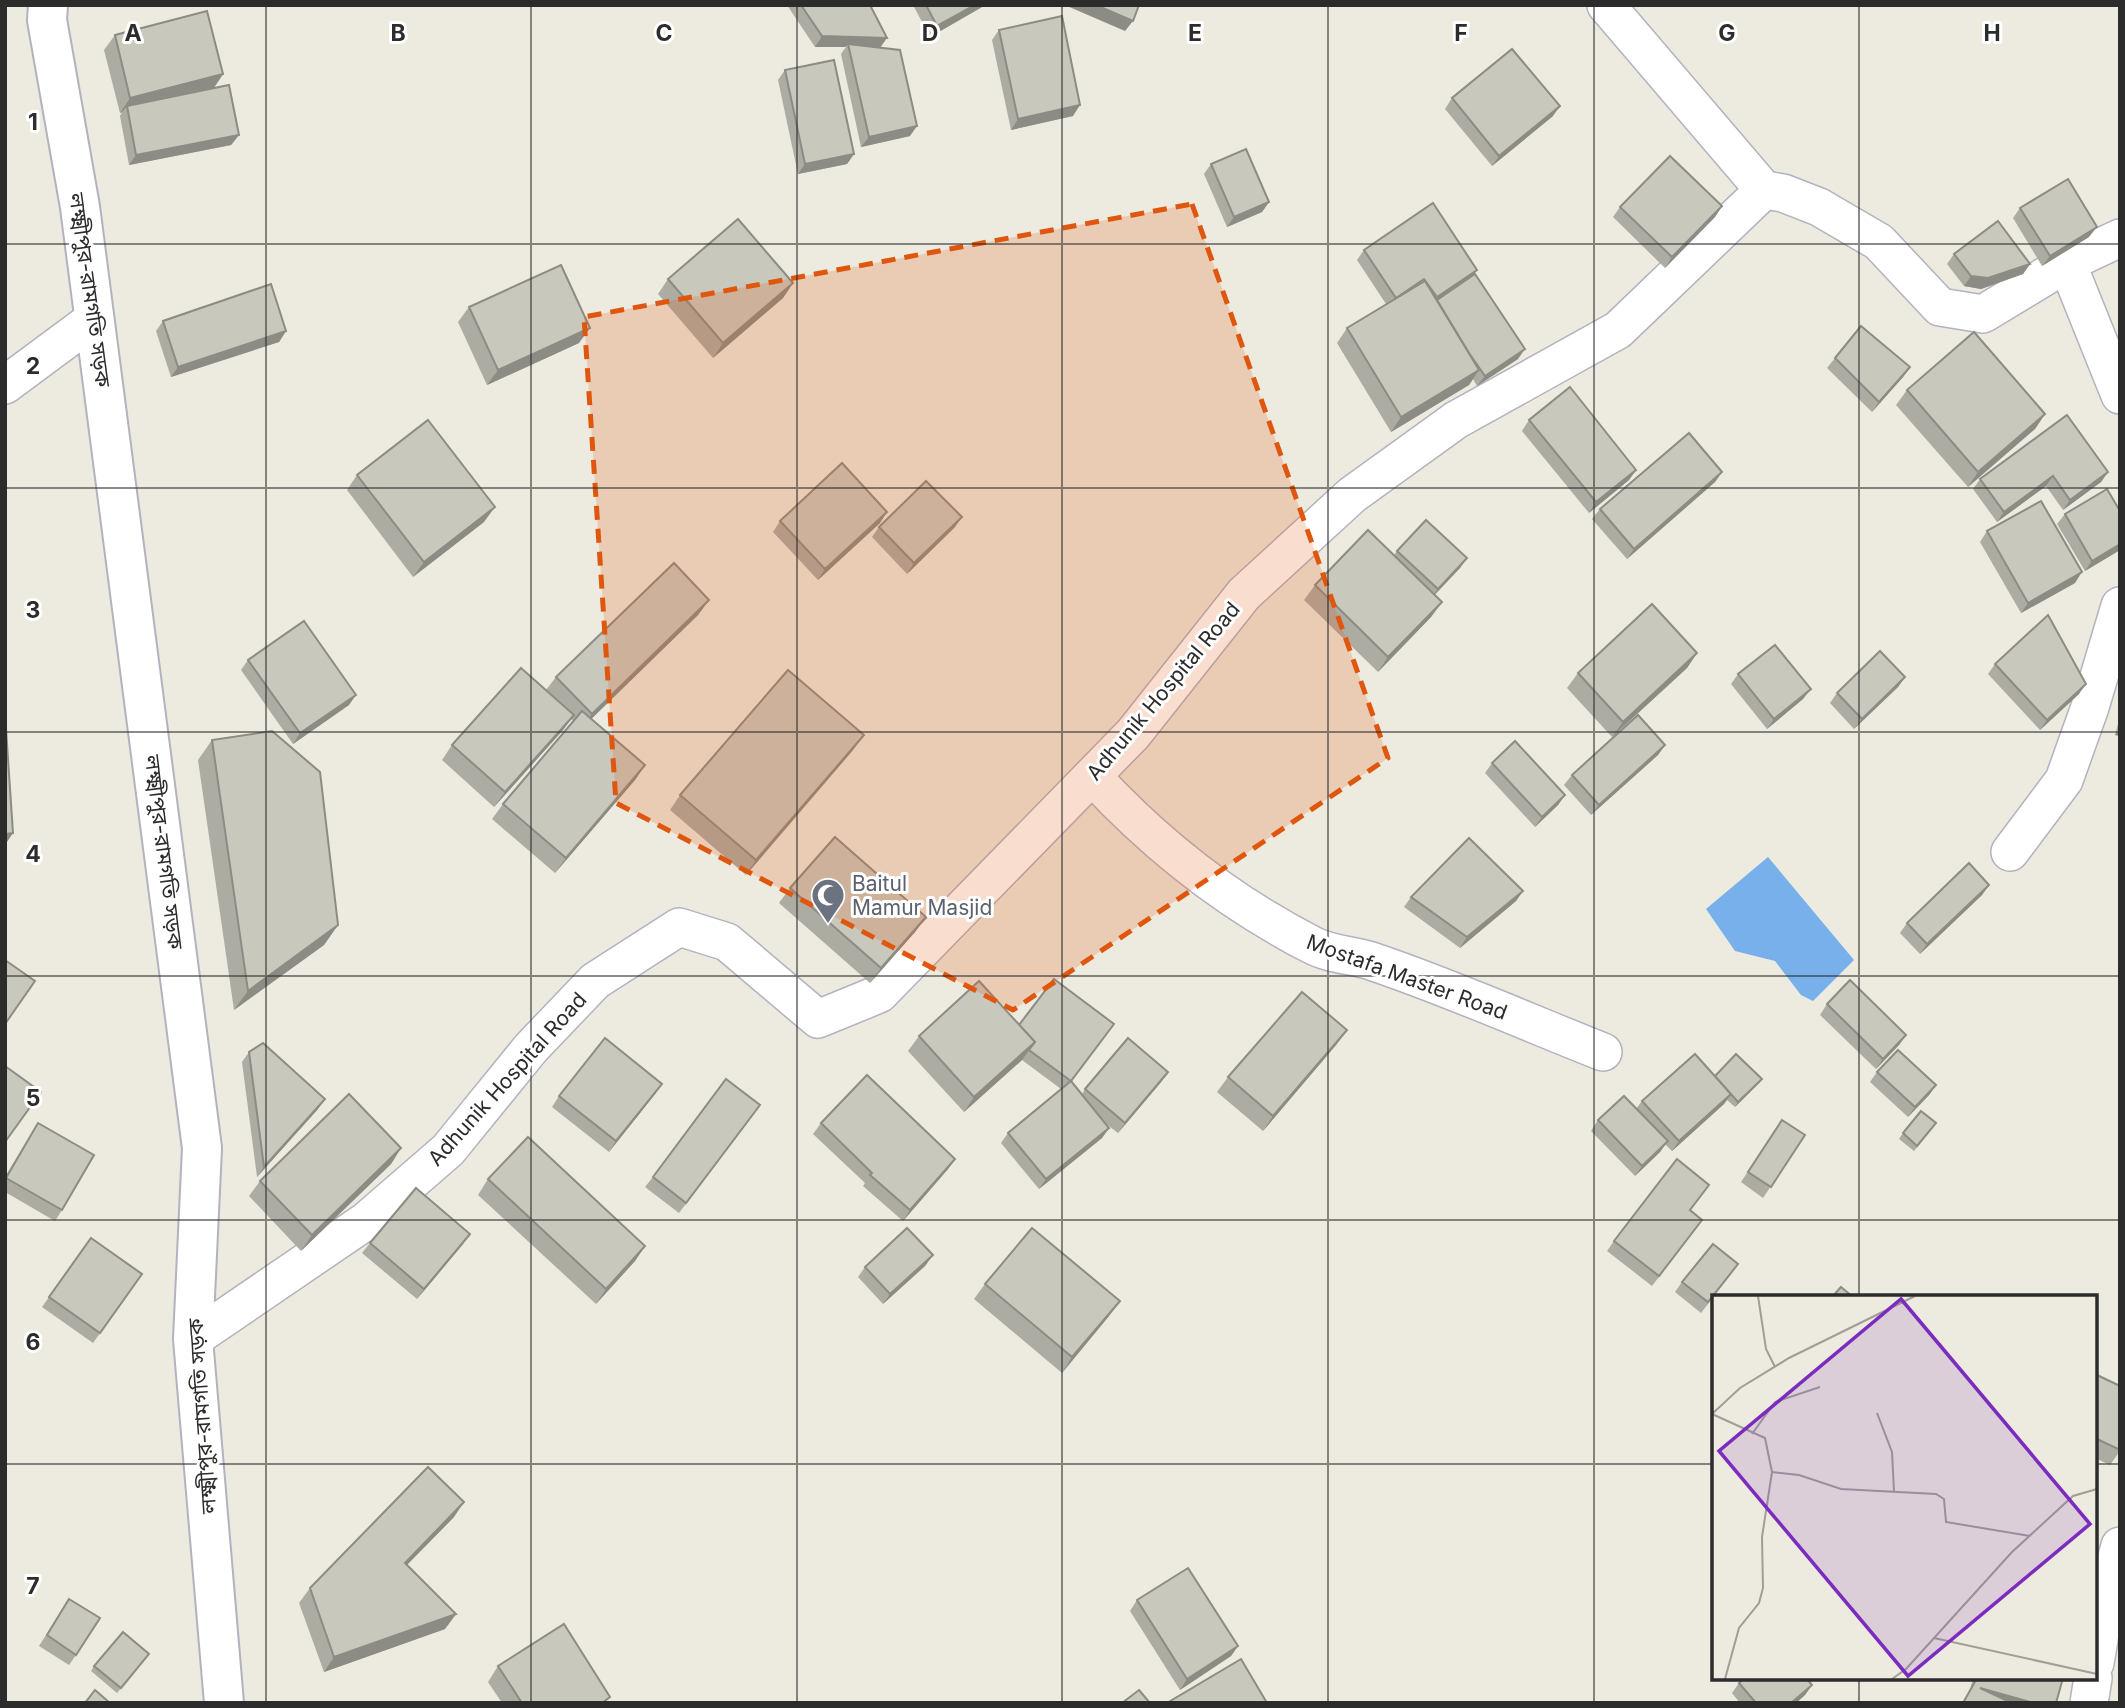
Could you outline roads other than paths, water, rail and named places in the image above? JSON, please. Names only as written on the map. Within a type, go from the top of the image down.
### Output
[{"type":"main road","name":"লক্ষ্মীপুর-রামগতি সড়ক","points":[[48,5],[47,20],[80,207],[202,1149],[193,1339],[224,1703]]},
{"type":"street","points":[[1606,5],[1764,190],[1783,193],[1819,207],[1879,242],[1940,307],[1983,314],[2067,263],[2120,238]]},
{"type":"street","name":"Adhunik Hospital Road","points":[[193,1339],[238,1305],[281,1280],[366,1221],[448,1150],[531,1048],[595,981],[679,927],[727,942],[818,1018],[879,994],[1133,734],[1244,594],[1352,495],[1456,420],[1618,330],[1764,190]]},
{"type":"street","points":[[2067,263],[2120,395]]},
{"type":"street","points":[[5,385],[94,319]]},
{"type":"street","points":[[2010,852],[2064,780],[2120,606]]},
{"type":"street","name":"Mostafa Master Road","points":[[1093,777],[1118,803],[1192,867],[1247,908],[1316,947],[1373,962],[1603,1052]]},
{"type":"street","points":[[2097,1651],[2107,1592],[2120,1546]]},
{"type":"street","points":[[2089,1703],[2093,1680]]},
{"type":"water","points":[[1768,857],[1854,960],[1813,1001],[1801,995],[1775,961],[1735,951],[1706,909]]},
{"type":"place","name":"Baitul Mamur Masjid","points":[[828,925]]}]
